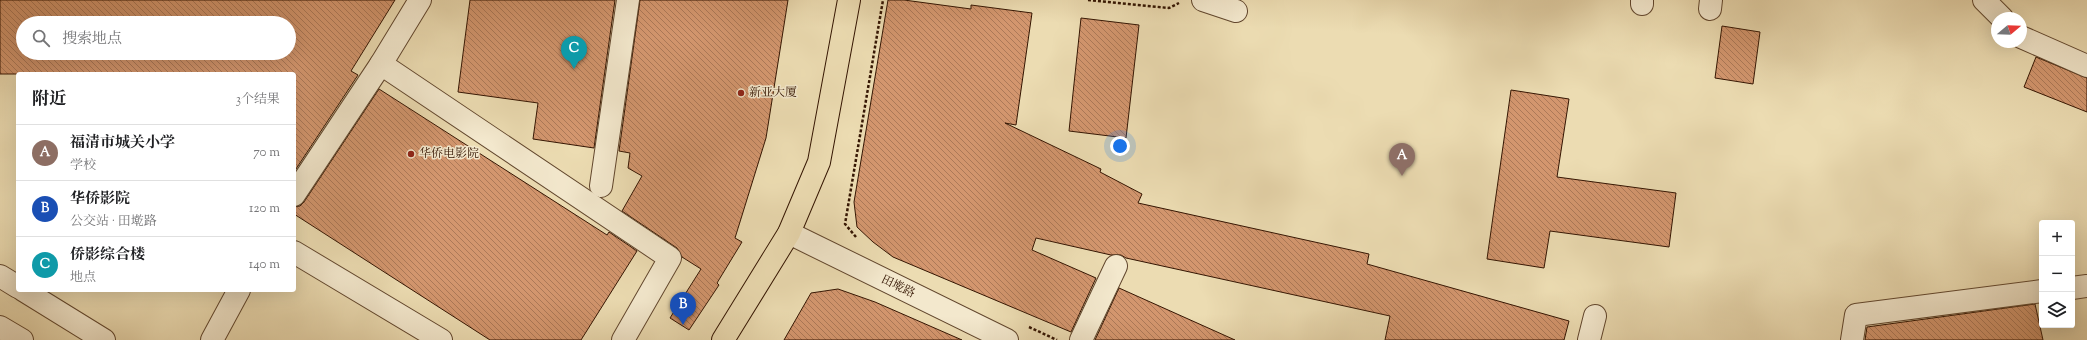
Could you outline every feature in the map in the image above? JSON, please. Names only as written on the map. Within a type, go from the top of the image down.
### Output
[{"type":"main road","points":[[722,340],[789,233],[819,162],[849,0]]},
{"type":"street","points":[[296,192],[381,64],[420,0]]},
{"type":"street","points":[[602,186],[628,0]]},
{"type":"street","points":[[1204,0],[1236,11]]},
{"type":"street","points":[[1984,0],[1996,12]]},
{"type":"street","points":[[2027,40],[2087,66]]},
{"type":"street","points":[[381,64],[670,258],[622,340]]},
{"type":"street","name":"田墘路","points":[[789,233],[1007,340]]},
{"type":"street","points":[[296,253],[441,340]]},
{"type":"street","points":[[1081,340],[1116,266]]},
{"type":"street","points":[[0,276],[16,286]]},
{"type":"street","points":[[2075,288],[2087,286]]},
{"type":"street","points":[[1852,340],[1856,315],[2039,291]]},
{"type":"street","points":[[26,292],[104,340]]},
{"type":"street","points":[[212,340],[237,292]]},
{"type":"street","points":[[1589,340],[1595,316]]},
{"type":"street","points":[[0,327],[22,340]]},
{"type":"path","points":[[858,240],[845,224],[883,0]]},
{"type":"path","points":[[1088,0],[1169,8],[1181,3]]},
{"type":"path","points":[[1022,324],[1058,340]]},
{"type":"building","points":[[0,0],[395,0],[351,71],[358,75],[296,169],[296,72],[16,72],[16,74],[0,74]]},
{"type":"building","points":[[470,0],[615,0],[594,148],[533,139],[538,103],[458,92]]},
{"type":"building","name":"新亚大厦","points":[[640,0],[788,0],[766,138],[735,238],[742,242],[717,283],[719,285],[689,330],[670,318],[701,269],[682,257],[677,248],[622,211],[642,176],[628,168],[630,153],[619,151]]},
{"type":"building","points":[[888,0],[904,0],[971,9],[971,5],[1032,13],[1016,125],[1005,123],[1101,169],[1100,172],[1142,194],[1138,203],[1369,254],[1367,264],[1569,321],[1564,340],[1385,340],[1390,316],[1126,258],[1121,255],[1111,255],[1036,238],[1032,250],[1096,278],[1071,332],[893,257],[873,242],[857,227],[854,202]]},
{"type":"building","points":[[1081,18],[1139,25],[1126,138],[1069,131]]},
{"type":"building","points":[[1722,26],[1760,32],[1753,84],[1715,78]]},
{"type":"building","points":[[2036,57],[2087,78],[2087,112],[2024,87]]},
{"type":"building","name":"华侨电影院","points":[[379,89],[607,235],[609,232],[637,251],[581,340],[490,340],[296,215],[296,207],[300,206]]},
{"type":"building","points":[[1511,90],[1569,99],[1557,177],[1676,193],[1669,247],[1550,231],[1544,268],[1487,259]]},
{"type":"building","points":[[1119,288],[1235,340],[1095,340]]},
{"type":"building","points":[[838,289],[875,302],[962,340],[784,340],[811,293]]},
{"type":"building","points":[[2035,304],[2039,328],[2040,328],[2043,340],[1865,340],[1867,327]]},
{"type":"place","name":"侨影综合楼","points":[[574,69]]},
{"type":"place","name":"新亚大厦","points":[[741,93]]},
{"type":"place","name":"华侨电影院","points":[[411,154]]},
{"type":"place","name":"福清市城关小学","points":[[1402,176]]},
{"type":"place","name":"华侨影院","points":[[683,325]]}]
